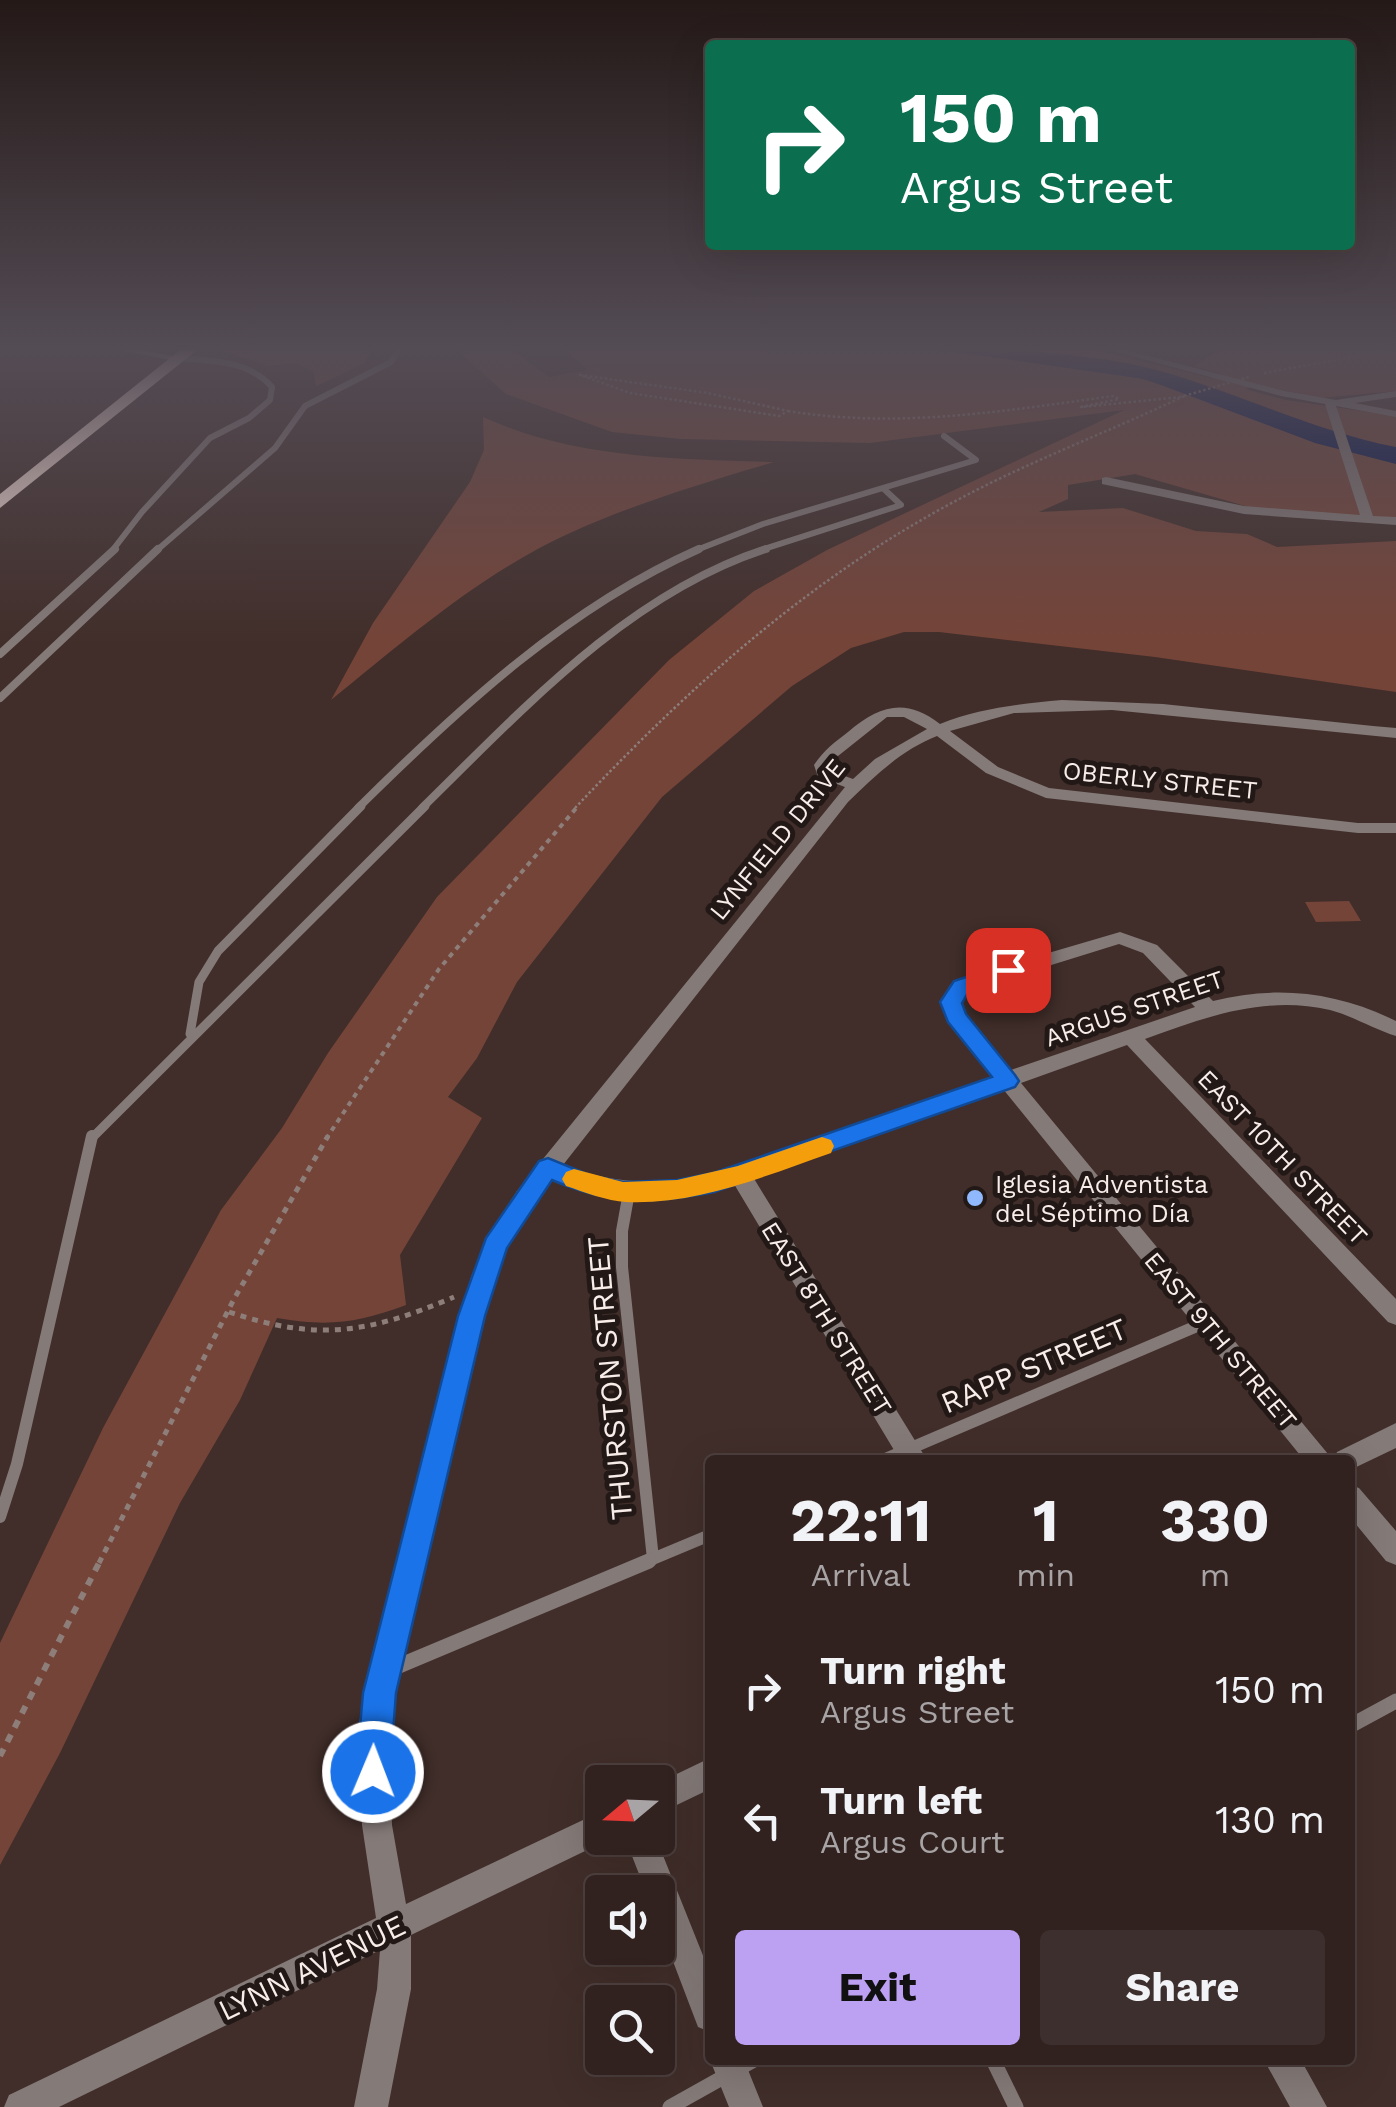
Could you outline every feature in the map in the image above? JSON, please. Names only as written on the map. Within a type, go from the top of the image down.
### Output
[{"type":"highway","points":[[0,480],[39,448]]},
{"type":"highway","points":[[0,504],[61,448]]},
{"type":"street","points":[[1345,448],[1368,519]]},
{"type":"street","points":[[1106,480],[1244,510],[1396,521]]},
{"type":"street","name":"LYNFIELD DRIVE","points":[[372,2107],[394,1989],[396,1928],[377,1825],[374,1722],[478,1294],[495,1245],[543,1174],[854,785],[895,750],[938,729],[1001,711],[1088,704],[1396,732]]},
{"type":"street","name":"OBERLY STREET","points":[[854,785],[824,774],[822,766],[872,719],[884,713],[906,712],[938,729],[992,770],[1046,793],[1358,828],[1396,828]]},
{"type":"street","name":"EAST 9TH STREET","points":[[1210,1009],[1150,949],[1120,938],[970,982],[953,996],[952,1009],[1316,1455]]},
{"type":"street","name":"ARGUS STREET","points":[[543,1174],[629,1192],[677,1190],[740,1176],[1210,1009],[1251,998],[1310,999],[1355,1009],[1396,1028]]},
{"type":"street","name":"EAST 10TH STREET","points":[[1131,1037],[1396,1315]]},
{"type":"street","name":"EAST 8TH STREET","points":[[740,1176],[911,1455]]},
{"type":"street","points":[[1355,1456],[1396,1436]]},
{"type":"street","points":[[1355,1502],[1396,1552]]},
{"type":"street","points":[[675,1790],[705,1776]]},
{"type":"street","name":"LYNN AVENUE","points":[[21,2107],[585,1834]]},
{"type":"street","points":[[648,1855],[705,2002]]},
{"type":"street","points":[[738,2065],[746,2107]]},
{"type":"street","points":[[1285,2065],[1310,2107]]},
{"type":"lane","points":[[0,654],[120,544],[142,512],[201,448]]},
{"type":"lane","points":[[0,698],[158,549],[275,448]]},
{"type":"lane","points":[[189,1035],[203,972],[237,932],[405,762],[542,645],[622,590],[698,549],[763,525],[976,460],[960,448]]},
{"type":"lane","points":[[0,1517],[17,1464],[92,1135],[532,700],[664,598],[723,566],[901,505],[884,489]]},
{"type":"lane","name":"THURSTON STREET","points":[[629,1192],[622,1231],[622,1267],[653,1559]]},
{"type":"lane","name":"RAPP STREET","points":[[911,1455],[1206,1322]]},
{"type":"lane","points":[[384,1672],[705,1536]]},
{"type":"lane","points":[[1355,1723],[1396,1701]]},
{"type":"lane","points":[[670,2107],[736,2065]]},
{"type":"lane","points":[[995,2065],[1016,2107]]},
{"type":"path","points":[[0,1756],[98,1571],[184,1392],[317,1152],[394,1032],[563,820],[660,716],[730,652],[800,598],[917,522],[1065,448]]},
{"type":"path","points":[[229,1312],[264,1325],[328,1336],[398,1320],[455,1296],[478,1294]]},
{"type":"shaded area","points":[[586,448],[663,458],[774,462],[646,503],[538,549],[475,587],[331,700],[373,623],[470,482],[484,450]]},
{"type":"shaded area","points":[[1043,448],[1396,448],[1396,519],[1252,508],[1135,474],[1068,485],[1068,499],[1039,512],[1123,508],[1196,531],[1247,534],[1277,547],[1396,541],[1396,692],[1155,657],[939,632],[904,632],[851,648],[792,686],[662,797],[517,982],[477,1058],[448,1097],[482,1118],[400,1255],[406,1305],[343,1322],[277,1318],[240,1400],[180,1503],[60,1753],[0,1865],[0,1643],[103,1428],[221,1210],[282,1128],[328,1053],[437,897],[669,660],[754,591],[827,550]]},
{"type":"shaded area","points":[[1336,448],[1396,448],[1396,464]]},
{"type":"shaded area","points":[[1349,901],[1361,921],[1316,922],[1305,902]]},
{"type":"slow traffic","points":[[574,1179],[623,1192],[677,1190],[740,1176],[822,1146]]},
{"type":"place","name":"Iglesia Adventista del Séptimo Día","points":[[975,1198]]},
{"type":"route","points":[[373,1772],[374,1722],[380,1693],[482,1277],[495,1245],[525,1197],[548,1168],[588,1185],[638,1193],[677,1190],[740,1176],[1007,1081],[956,1017],[951,1002],[962,986],[1008,970]]}]
